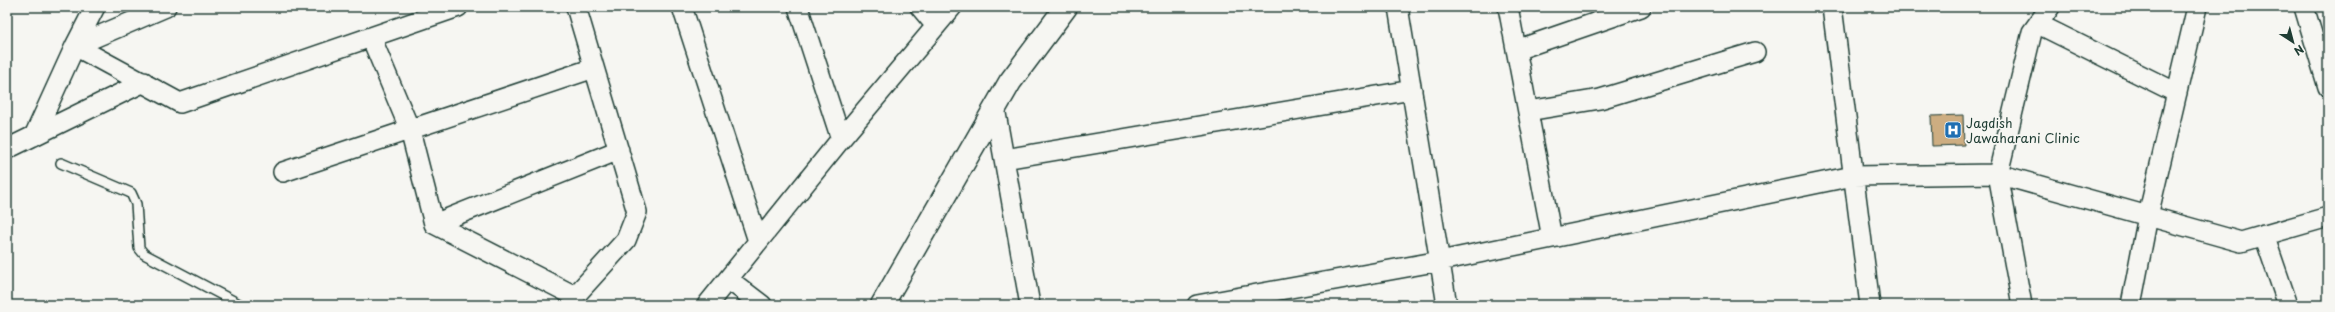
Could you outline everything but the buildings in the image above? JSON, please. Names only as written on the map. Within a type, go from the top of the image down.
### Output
[{"type":"main road","points":[[882,305],[1010,82],[1066,7]]},
{"type":"street","points":[[34,136],[75,46],[95,7]]},
{"type":"street","points":[[75,46],[166,7]]},
{"type":"street","points":[[75,46],[144,82],[180,103],[458,7]]},
{"type":"street","points":[[371,37],[410,130],[434,224],[575,296],[626,240],[637,212],[576,7]]},
{"type":"street","points":[[682,7],[758,241]]},
{"type":"street","points":[[798,7],[841,139]]},
{"type":"street","points":[[920,7],[936,26]]},
{"type":"street","points":[[707,305],[841,139],[952,7]]},
{"type":"street","points":[[1398,7],[1447,305]]},
{"type":"street","points":[[1508,7],[1552,238]]},
{"type":"street","points":[[1516,50],[1641,7]]},
{"type":"street","points":[[1832,7],[1853,176],[1866,304]]},
{"type":"street","points":[[2022,305],[1998,174],[2032,32],[2050,7]]},
{"type":"street","points":[[2131,305],[2148,216],[2197,7]]},
{"type":"street","points":[[2304,7],[2328,87]]},
{"type":"street","points":[[2038,24],[2177,93]]},
{"type":"street","points":[[1528,111],[1600,99],[1755,52]]},
{"type":"street","points":[[283,172],[594,68]]},
{"type":"street","points":[[7,149],[144,82]]},
{"type":"street","points":[[1004,159],[1412,90]]},
{"type":"street","points":[[995,108],[1030,305]]},
{"type":"street","points":[[434,224],[619,150]]},
{"type":"street","points":[[1197,305],[1440,261],[1853,176],[1998,174],[2241,242],[2328,217]]},
{"type":"street","points":[[2264,235],[2288,305]]},
{"type":"street","points":[[728,279],[762,305]]},
{"type":"lane","points":[[61,162],[131,193],[136,204],[139,248],[144,254],[241,305]]},
{"type":"place","name":"Jagdish Jawaharani Clinic","points":[[1953,130]]}]
